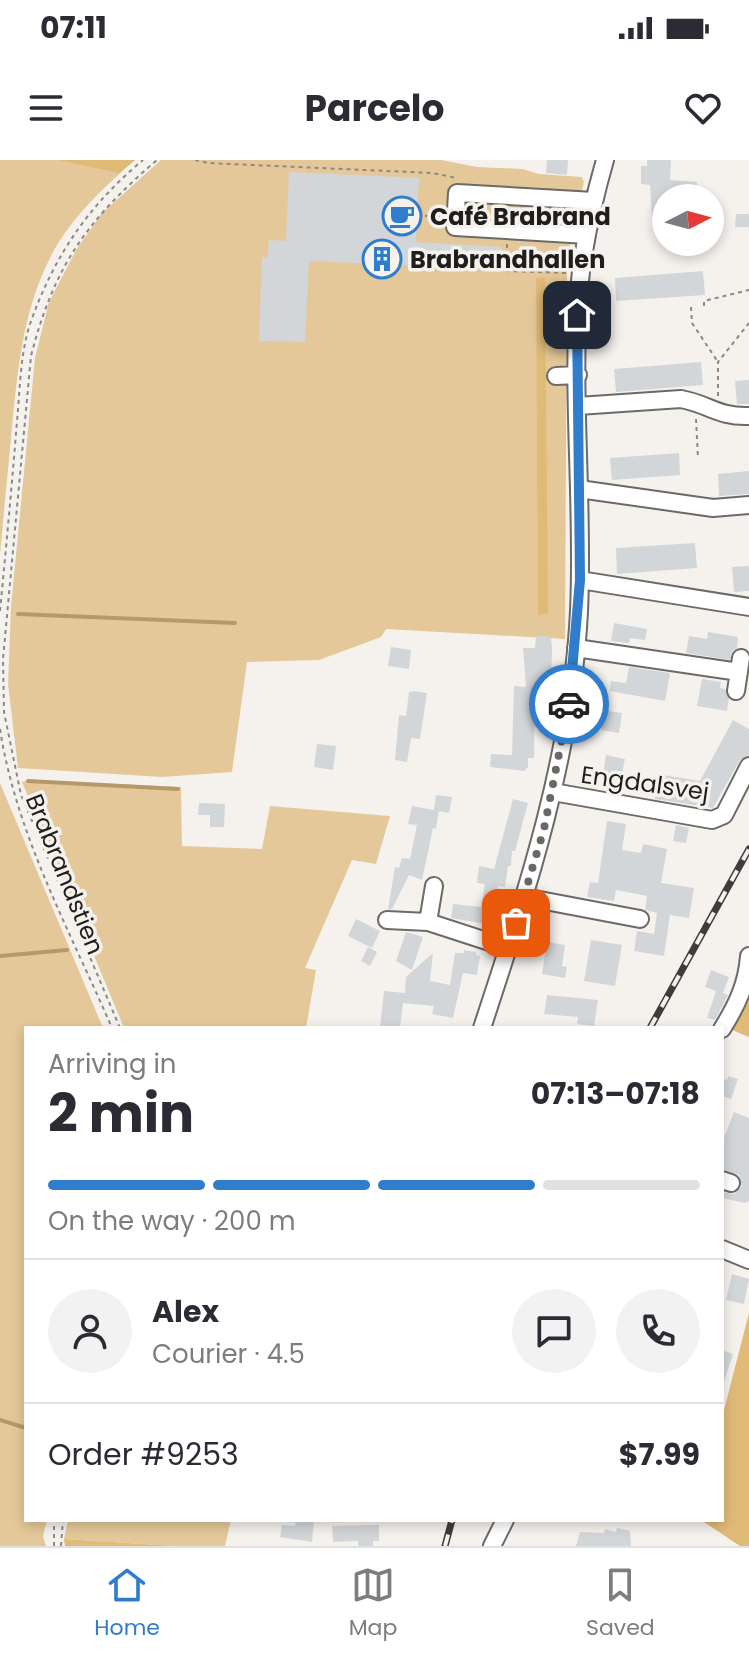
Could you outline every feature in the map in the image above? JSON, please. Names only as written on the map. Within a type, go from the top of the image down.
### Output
[{"type":"street","name":"Engdalsvej","points":[[483,1026],[524,897],[553,792],[566,728],[576,648],[580,580],[577,315],[587,235],[605,160]]},
{"type":"street","points":[[587,235],[455,227],[457,193],[594,201]]},
{"type":"street","points":[[556,376],[578,375]]},
{"type":"street","points":[[578,406],[681,399],[695,401],[729,417],[749,416]]},
{"type":"street","points":[[579,489],[713,508],[749,505]]},
{"type":"street","points":[[580,580],[749,607]]},
{"type":"street","points":[[576,648],[740,665],[736,691]]},
{"type":"street","name":"Engdalsvej","points":[[553,792],[712,820],[724,815],[749,766]]},
{"type":"street","points":[[428,922],[434,886]]},
{"type":"street","points":[[524,897],[640,919]]},
{"type":"street","points":[[387,920],[428,922],[508,948]]},
{"type":"street","points":[[724,1026],[737,1004],[747,976],[749,956]]},
{"type":"street","points":[[724,1250],[749,1260]]},
{"type":"street","points":[[492,1546],[504,1522]]},
{"type":"path","points":[[0,611],[21,382],[29,328],[50,275],[75,231],[119,180],[143,160]]},
{"type":"path","points":[[119,1026],[21,795],[4,712],[3,659],[31,356],[47,299],[70,253],[99,213],[157,160]]},
{"type":"path","points":[[195,160],[432,173],[458,179],[457,193]]},
{"type":"path","points":[[508,230],[506,271],[565,273],[566,257]]},
{"type":"path","points":[[507,254],[583,258]]},
{"type":"path","points":[[552,273],[553,256]]},
{"type":"path","points":[[704,306],[704,301],[749,290]]},
{"type":"path","points":[[691,307],[692,323],[718,362],[718,403],[715,411]]},
{"type":"path","points":[[718,362],[749,323]]},
{"type":"path","points":[[695,401],[698,458]]},
{"type":"path","name":"Brabrandstien","points":[[0,729],[7,772],[27,834],[111,1026]]},
{"type":"path","points":[[54,1522],[54,1546]]},
{"type":"path","points":[[61,1546],[63,1522]]},
{"type":"shaded area","points":[[0,160],[135,160],[100,192],[68,229],[51,256],[34,297],[23,340],[17,383],[0,554]]},
{"type":"shaded area","points":[[58,160],[135,160],[119,173]]},
{"type":"shaded area","points":[[161,160],[441,160],[477,167],[582,177],[584,182],[567,259],[565,639],[386,629],[381,637],[319,660],[247,662],[232,772],[162,777],[18,768],[8,684],[11,607],[35,358],[49,302],[76,250],[102,213]]},
{"type":"shaded area","points":[[545,277],[548,613],[538,615],[536,278]]},
{"type":"shaded area","points":[[22,782],[181,787],[182,846],[262,849],[270,806],[390,816],[376,864],[352,860],[305,968],[316,970],[306,1026],[123,1026]]},
{"type":"shaded area","points":[[0,783],[102,1026],[24,1026],[24,1522],[46,1522],[43,1536],[46,1546],[0,1546]]},
{"type":"shaded area","points":[[749,989],[749,1037],[732,1030]]},
{"type":"shaded area","points":[[749,1313],[749,1546],[740,1546],[704,1522],[724,1522],[724,1410]]},
{"type":"shaded area","points":[[68,1522],[231,1522],[225,1546],[64,1539]]},
{"type":"shaded area","points":[[64,1539],[175,1546],[65,1546]]},
{"type":"building","points":[[547,160],[568,160],[567,175],[546,173]]},
{"type":"building","points":[[647,160],[671,160],[670,180],[697,182],[652,184],[652,219],[650,185],[641,184],[641,166],[647,166]]},
{"type":"building","name":"Brabrandhallen","points":[[289,172],[419,178],[416,242],[502,247],[501,269],[309,261],[305,342],[259,341],[262,257],[268,257],[269,240],[286,241]]},
{"type":"building","points":[[736,214],[749,214],[749,227],[735,227]]},
{"type":"building","points":[[703,271],[705,295],[616,301],[615,278]]},
{"type":"building","points":[[701,362],[703,385],[616,392],[614,369]]},
{"type":"building","points":[[749,380],[749,404],[737,404],[735,381]]},
{"type":"building","points":[[679,453],[680,475],[612,480],[610,458]]},
{"type":"building","points":[[749,471],[749,494],[719,496],[718,474]]},
{"type":"building","points":[[695,543],[697,568],[617,574],[616,548]]},
{"type":"building","points":[[749,566],[749,591],[734,592],[732,567]]},
{"type":"building","points":[[614,623],[647,629],[645,640],[630,638],[629,643],[611,641]]},
{"type":"building","points":[[708,632],[738,637],[737,648],[730,660],[686,653],[689,636],[707,639]]},
{"type":"building","points":[[536,636],[551,637],[552,649],[551,688],[542,687],[542,696],[535,698],[534,758],[528,758],[528,767],[524,771],[490,767],[491,754],[512,755],[514,686],[526,687],[523,648],[535,648]]},
{"type":"building","points":[[391,647],[411,650],[409,669],[388,666]]},
{"type":"building","points":[[629,667],[670,673],[665,701],[610,691],[611,681],[626,683]]},
{"type":"building","points":[[702,679],[721,682],[720,688],[725,689],[729,699],[727,711],[697,706]]},
{"type":"building","points":[[409,692],[427,693],[420,739],[411,738],[407,762],[395,760],[399,715],[406,716]]},
{"type":"building","points":[[607,711],[622,713],[619,733],[601,730]]},
{"type":"building","points":[[733,720],[749,729],[749,755],[740,760],[713,808],[655,799],[658,774],[700,781]]},
{"type":"building","points":[[317,744],[336,746],[333,770],[314,767]]},
{"type":"building","points":[[606,755],[625,759],[621,778],[603,775]]},
{"type":"building","points":[[436,795],[452,797],[449,813],[434,810]]},
{"type":"building","points":[[513,799],[528,803],[515,851],[512,851],[505,887],[498,886],[492,925],[451,918],[453,904],[481,907],[485,884],[477,883],[479,866],[494,869]]},
{"type":"building","points":[[199,803],[225,804],[224,827],[210,827],[210,815],[198,815]]},
{"type":"building","points":[[412,806],[439,811],[436,829],[433,828],[422,880],[409,875],[392,909],[388,909],[395,867],[399,868],[402,858],[410,859],[417,825],[408,824]]},
{"type":"building","points":[[607,821],[626,824],[622,850],[641,853],[643,844],[667,849],[661,883],[694,888],[689,918],[670,915],[664,956],[634,951],[637,931],[654,934],[657,913],[645,910],[647,896],[616,890],[614,901],[587,897],[590,882],[598,883]]},
{"type":"building","points":[[676,825],[689,828],[686,843],[673,841]]},
{"type":"building","points":[[356,919],[380,931],[372,948],[348,936]]},
{"type":"building","points":[[406,932],[423,937],[412,970],[396,961]]},
{"type":"building","points":[[591,940],[622,945],[615,986],[584,981]]},
{"type":"building","points":[[547,942],[565,945],[562,966],[567,967],[565,978],[542,974]]},
{"type":"building","points":[[368,947],[377,952],[370,966],[361,961]]},
{"type":"building","points":[[464,950],[476,952],[480,956],[477,975],[463,973],[453,1018],[432,1014],[434,1006],[403,1003],[400,1026],[380,1026],[384,991],[405,993],[406,977],[433,953],[430,981],[450,985],[455,953],[464,953]]},
{"type":"building","points":[[711,970],[729,977],[723,993],[728,995],[715,1020],[707,1018],[716,991],[705,987]]},
{"type":"building","points":[[547,995],[598,1000],[594,1026],[577,1024],[578,1017],[544,1014]]},
{"type":"building","points":[[728,1076],[738,1079],[731,1099],[724,1097],[724,1079],[727,1080]]},
{"type":"building","points":[[734,1112],[749,1118],[749,1201],[745,1203],[724,1198],[724,1192],[734,1194],[742,1186],[739,1175],[724,1170],[724,1138]]},
{"type":"building","points":[[732,1274],[749,1279],[744,1304],[726,1300]]},
{"type":"building","points":[[724,1351],[733,1354],[724,1382]]},
{"type":"building","points":[[296,1522],[314,1522],[312,1542],[280,1537],[282,1525],[295,1526]]},
{"type":"building","points":[[379,1525],[379,1541],[373,1541],[373,1546],[358,1546],[358,1541],[333,1542],[332,1526]]},
{"type":"building","points":[[617,1528],[630,1531],[631,1546],[576,1546],[580,1532],[604,1533],[605,1529],[616,1532]]},
{"type":"waterway","points":[[18,614],[235,623]]},
{"type":"waterway","points":[[28,781],[178,789]]},
{"type":"waterway","points":[[0,956],[67,950]]},
{"type":"waterway","points":[[0,1420],[24,1427]]},
{"type":"railway","points":[[651,1026],[749,849]]},
{"type":"railway","points":[[445,1546],[451,1522]]},
{"type":"way so far","points":[[516,923],[544,829],[569,704]]},
{"type":"place","name":"Café Brabrand","points":[[402,216]]},
{"type":"place","name":"Brabrandhallen","points":[[382,259]]},
{"type":"route","points":[[569,704],[580,580],[577,315]]}]
